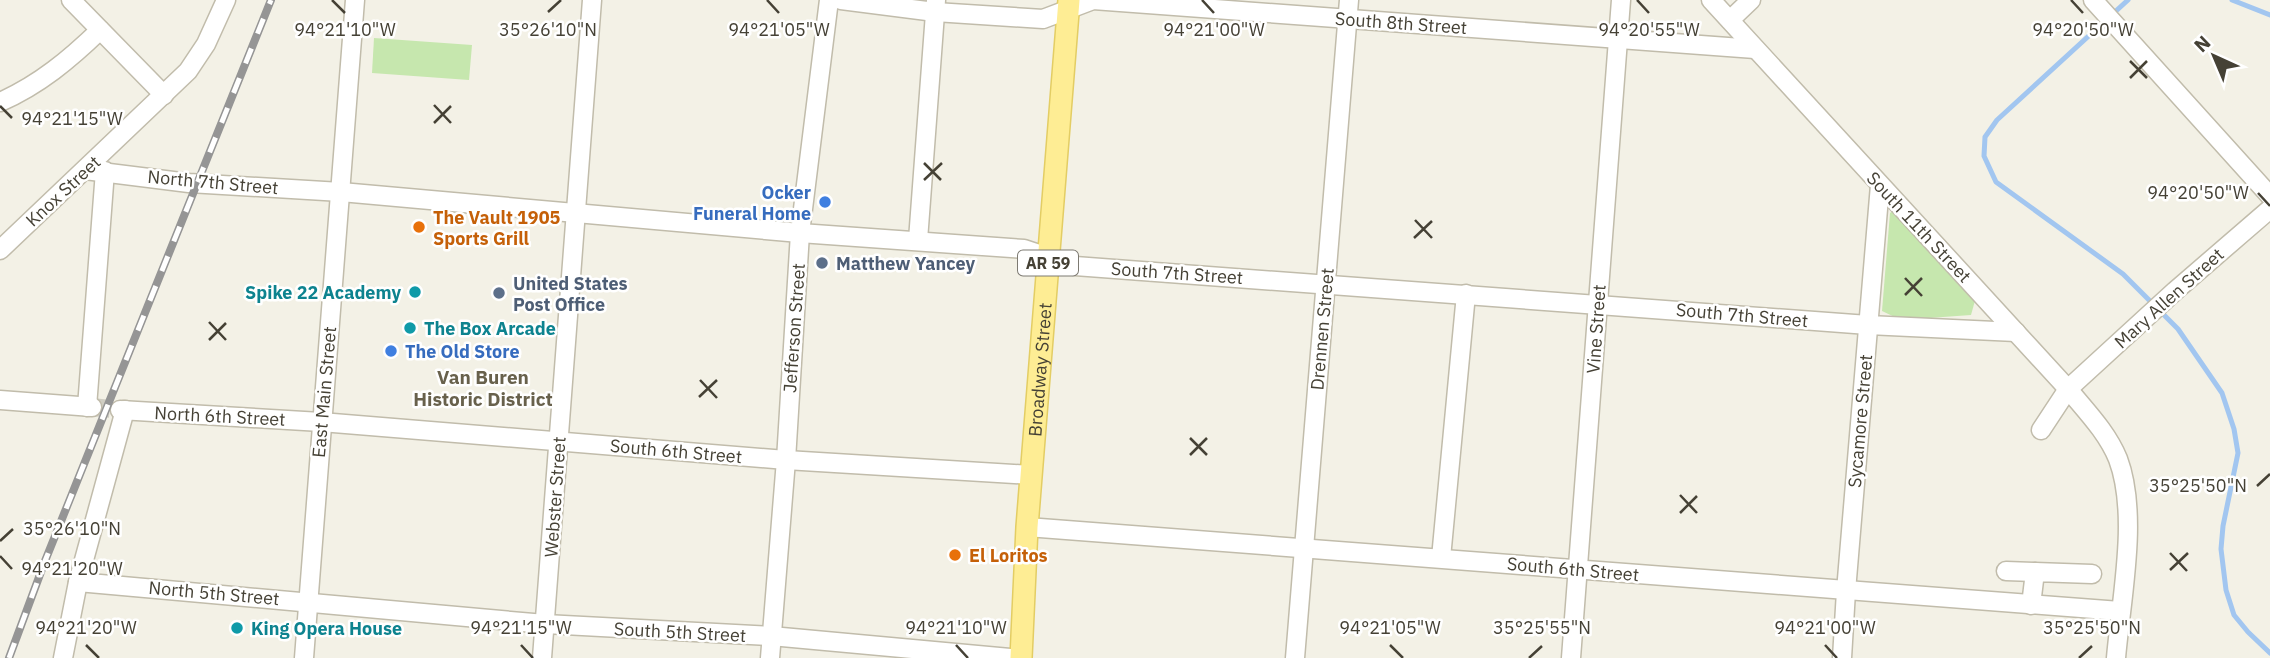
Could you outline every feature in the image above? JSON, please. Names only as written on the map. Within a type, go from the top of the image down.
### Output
[{"type":"main road","name":"Broadway Street","points":[[1021,658],[1027,527],[1068,5]]},
{"type":"street","points":[[71,0],[164,95]]},
{"type":"street","name":"Knox Street","points":[[0,250],[194,64],[226,0]]},
{"type":"street","name":"East Main Street","points":[[304,658],[355,0]]},
{"type":"street","name":"Webster Street","points":[[542,658],[592,0]]},
{"type":"street","name":"Jefferson Street","points":[[770,658],[800,233],[829,0]]},
{"type":"street","name":"South 8th Street","points":[[841,0],[936,6],[1043,19],[1068,5],[1093,0],[1755,49]]},
{"type":"street","name":"Drennen Street","points":[[1295,658],[1349,0]]},
{"type":"street","name":"Vine Street","points":[[1571,658],[1621,0]]},
{"type":"street","name":"South 11th Street","points":[[1711,0],[2068,389],[2104,433],[2118,460],[2125,488],[2129,524],[2116,658]]},
{"type":"street","points":[[1730,20],[1751,0]]},
{"type":"street","points":[[2096,3],[2270,196]]},
{"type":"street","points":[[918,240],[936,6]]},
{"type":"street","points":[[0,102],[44,78],[100,30]]},
{"type":"street","name":"North 7th Street","points":[[85,170],[189,183],[341,192]]},
{"type":"street","points":[[0,400],[89,407],[105,171]]},
{"type":"street","name":"Sycamore Street","points":[[1842,658],[1880,185]]},
{"type":"street","name":"South 7th Street","points":[[341,192],[800,233],[1024,248],[1075,266],[1868,325],[2016,332]]},
{"type":"street","name":"Mary Allen Street","points":[[2041,430],[2068,389],[2270,209]]},
{"type":"street","points":[[1441,558],[1466,294]]},
{"type":"street","name":"North 6th Street","points":[[78,582],[122,410],[321,422]]},
{"type":"street","name":"South 6th Street","points":[[321,422],[786,460],[1031,475]]},
{"type":"street","name":"South 6th Street","points":[[1027,527],[1304,546],[2120,611]]},
{"type":"street","points":[[2006,571],[2092,574]]},
{"type":"street","points":[[2031,605],[2035,572]]},
{"type":"street","points":[[63,658],[78,582]]},
{"type":"street","name":"North 5th Street","points":[[78,582],[308,601]]},
{"type":"street","name":"South 5th Street","points":[[308,601],[545,624],[771,636],[1010,658]]},
{"type":"green space","points":[[374,38],[472,45],[469,80],[372,73]]},
{"type":"green space","points":[[1894,210],[1976,297],[1971,315],[1901,320],[1882,311],[1890,213]]},
{"type":"waterway","points":[[2128,0],[1997,120],[1985,137],[1984,156],[1996,182],[2123,274],[2178,329],[2222,393],[2234,429],[2238,453],[2223,526],[2221,549],[2226,590],[2234,615],[2270,653]]},
{"type":"waterway","points":[[2232,0],[2270,15]]},
{"type":"tunnel","points":[[92,407],[120,410]]},
{"type":"railway","points":[[9,658],[45,561],[271,0]]},
{"type":"place","name":"Ocker Funeral Home","points":[[825,202]]},
{"type":"place","name":"The Vault 1905 Sports Grill","points":[[419,227]]},
{"type":"place","name":"Matthew Yancey","points":[[822,263]]},
{"type":"place","name":"Spike 22 Academy","points":[[415,292]]},
{"type":"place","name":"United States Post Office","points":[[499,293]]},
{"type":"place","name":"The Box Arcade","points":[[410,328]]},
{"type":"place","name":"The Old Store","points":[[391,351]]},
{"type":"place","name":"El Loritos","points":[[955,555]]},
{"type":"place","name":"King Opera House","points":[[237,628]]},
{"type":"district","name":"Van Buren Historic District","points":[[483,388]]}]
